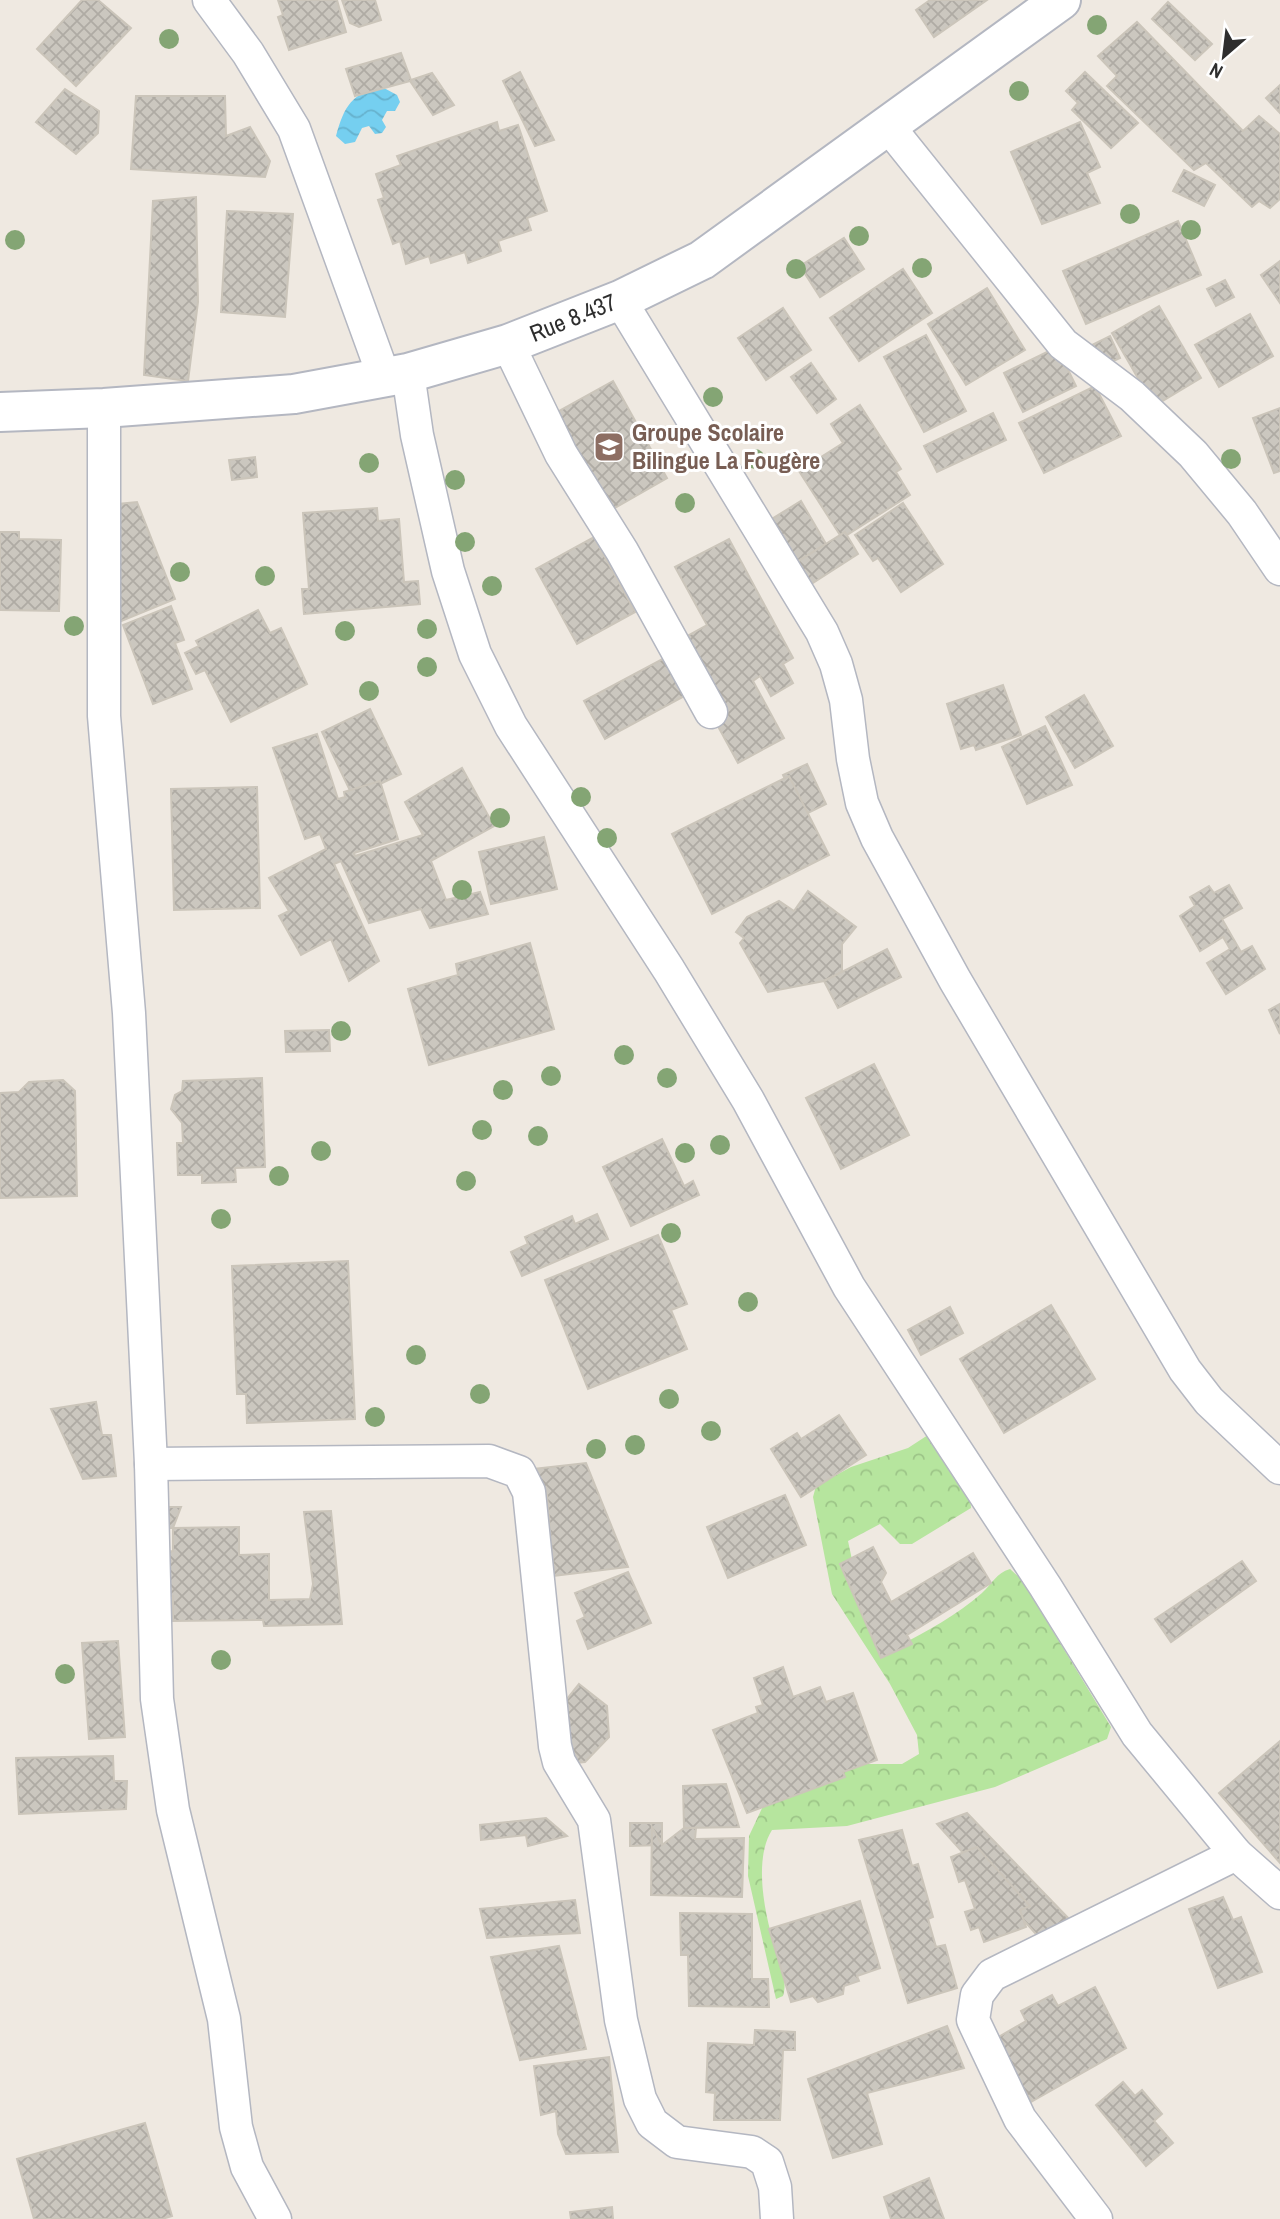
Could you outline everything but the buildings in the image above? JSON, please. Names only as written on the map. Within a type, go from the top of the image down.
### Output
[{"type":"main road","name":"Rue 8.437","points":[[0,412],[104,408],[294,394],[396,375],[508,344],[620,300],[702,260],[1061,0]]},
{"type":"street","points":[[209,0],[248,53],[294,129],[396,375],[417,435],[448,571],[475,654],[511,726],[669,970],[748,1100],[849,1287],[1045,1586],[1137,1734],[1236,1854],[1280,1893]]},
{"type":"street","points":[[888,126],[1063,344],[1132,396],[1193,454],[1242,513],[1280,569]]},
{"type":"street","points":[[620,300],[822,632],[836,664],[846,700],[853,759],[862,803],[877,838],[955,980],[1185,1370],[1209,1401],[1280,1468]]},
{"type":"street","points":[[508,344],[561,454],[622,551],[711,712]]},
{"type":"street","points":[[104,408],[104,716],[129,1013],[151,1464],[157,1699],[173,1810],[224,2018],[236,2127],[247,2166],[275,2219]]},
{"type":"street","points":[[151,1464],[489,1461],[519,1472],[529,1492],[555,1746],[559,1762],[594,1820],[621,2020],[640,2099],[652,2123],[677,2142],[752,2152],[767,2162],[775,2187],[777,2219]]},
{"type":"street","points":[[1096,2219],[1020,2119],[973,2020],[977,1995],[992,1975],[1236,1854]]},
{"type":"green space","points":[[928,1435],[970,1495],[971,1508],[912,1544],[900,1544],[880,1524],[848,1541],[857,1583],[899,1646],[962,1608],[998,1576],[1010,1569],[1022,1580],[1111,1727],[1107,1739],[995,1787],[847,1826],[772,1830],[766,1842],[762,1872],[771,1935],[784,1978],[783,1996],[776,1999],[748,1876],[749,1836],[764,1804],[861,1764],[902,1764],[919,1754],[917,1735],[890,1684],[832,1594],[813,1497],[816,1486],[851,1467],[908,1448]]},
{"type":"water","points":[[384,88],[397,95],[400,102],[395,111],[387,111],[382,120],[386,127],[382,133],[375,134],[369,126],[362,128],[355,142],[345,144],[336,136],[346,109],[364,93]]},
{"type":"place","name":"Groupe Scolaire Bilingue La Fougère","points":[[609,447]]}]
